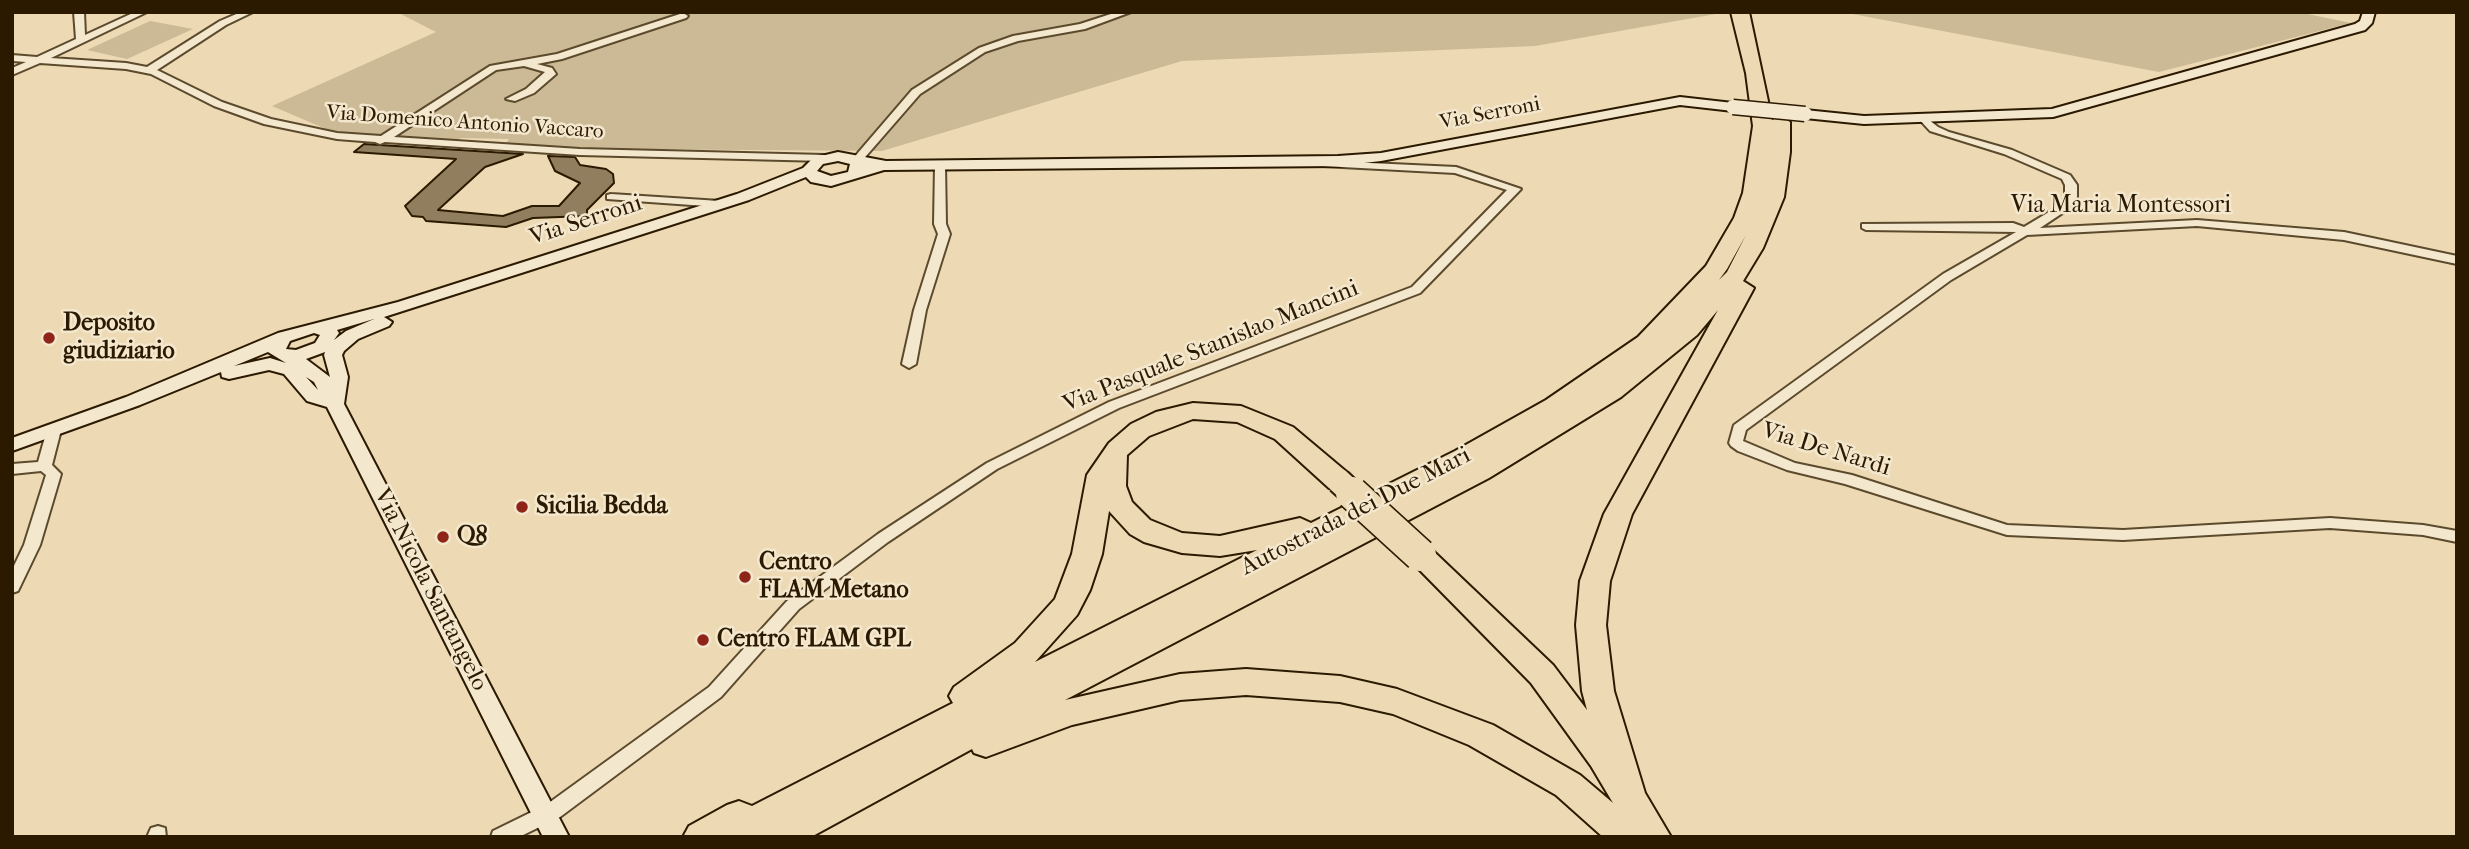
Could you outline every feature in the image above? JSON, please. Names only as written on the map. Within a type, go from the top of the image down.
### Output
[{"type":"highway","name":"Autostrada dei Due Mari","points":[[727,837],[1465,457],[1555,406],[1622,361],[1668,322],[1716,269],[1745,218],[1754,193],[1763,126],[1755,73],[1740,12]]},
{"type":"highway","name":"Autostrada dei Due Mari","points":[[778,837],[1479,471],[1571,418],[1640,371],[1688,330],[1714,303],[1752,248],[1773,197],[1780,152],[1778,102],[1755,12]]},
{"type":"highway","points":[[1628,795],[1598,691],[1591,625],[1595,581],[1608,536],[1628,493],[1774,225],[1783,199],[1790,153],[1787,129],[1778,102]]},
{"type":"highway","points":[[1118,449],[1112,475],[1115,497],[1140,527],[1154,535],[1182,543],[1220,546],[1247,542],[1278,536],[1316,521],[1622,361]]},
{"type":"highway","points":[[701,837],[946,708],[1007,667],[1041,638],[1075,590],[1087,554],[1101,475],[1118,449],[1140,430],[1166,418],[1193,411],[1227,411],[1254,417],[1275,427],[1420,555],[1542,674],[1585,729],[1653,837]]},
{"type":"highway","points":[[804,837],[965,752],[1034,724],[1142,694],[1246,682],[1340,689],[1397,702],[1457,724],[1543,768],[1593,805],[1628,837]]},
{"type":"main road","name":"Via Serroni","points":[[324,335],[349,329],[459,287],[783,183],[809,170],[825,158],[886,166],[1343,163],[1680,102],[1864,120],[2053,113],[2360,27],[2366,23],[2369,12]]},
{"type":"main road","name":"Via Serroni","points":[[809,170],[831,181],[855,161]]},
{"type":"main road","points":[[133,401],[270,364],[290,370],[314,397],[335,403],[339,394],[333,355],[336,348],[352,335],[428,304],[459,287]]},
{"type":"main road","points":[[283,351],[299,330],[324,335]]},
{"type":"main road","points":[[12,444],[195,377],[283,351],[307,354],[324,335]]},
{"type":"main road","points":[[322,379],[324,335]]},
{"type":"main road","name":"Via Nicola Santangelo","points":[[283,351],[322,379],[551,827]]},
{"type":"street","points":[[79,12],[81,40]]},
{"type":"street","points":[[12,72],[143,12]]},
{"type":"street","points":[[148,71],[223,23],[249,12]]},
{"type":"street","points":[[855,161],[879,138],[916,92],[982,50],[1016,38],[1082,27],[1127,12]]},
{"type":"street","points":[[380,141],[488,70],[559,57],[683,16]]},
{"type":"street","name":"Via Domenico Antonio Vaccaro","points":[[12,58],[148,71],[218,104],[268,122],[337,136],[809,170]]},
{"type":"street","points":[[511,99],[530,91],[551,74],[549,70],[523,63]]},
{"type":"street","name":"Via De Nardi","points":[[1923,118],[1934,129],[1945,134],[2008,152],[2066,177],[2071,185],[2071,197],[2063,208],[2027,232],[1947,277],[1766,408],[1739,428],[1736,443],[1758,456],[1847,479],[2007,530],[2123,535],[2330,523],[2423,530],[2457,537]]},
{"type":"street","name":"Via Pasquale Stanislao Mancini","points":[[551,827],[715,692],[793,604],[883,538],[981,474],[1114,405],[1416,290],[1515,189],[1456,170],[1343,163]]},
{"type":"street","points":[[909,364],[920,310],[944,234],[940,224],[940,165]]},
{"type":"street","points":[[611,197],[720,204]]},
{"type":"street","name":"Via Maria Montessori","points":[[1866,226],[2012,227],[2027,232],[2197,223],[2344,236],[2457,260]]},
{"type":"street","points":[[44,466],[54,429]]},
{"type":"street","points":[[12,469],[44,466],[54,474],[32,545],[12,587]]},
{"type":"street","points":[[500,837],[551,827]]},
{"type":"shaded area","points":[[397,12],[1727,12],[1535,46],[1182,61],[882,151],[615,149],[505,145],[509,139],[462,138],[445,143],[333,132],[272,106],[436,32]]},
{"type":"shaded area","points":[[1842,12],[2298,12],[2351,23],[2159,72]]},
{"type":"shaded area","points":[[150,21],[193,29],[127,59],[87,50]]},
{"type":"building","points":[[364,144],[523,154],[485,167],[438,210],[503,216],[532,206],[559,206],[580,183],[555,171],[548,156],[575,157],[580,165],[606,169],[613,174],[614,183],[587,210],[587,216],[533,218],[506,227],[426,221],[423,217],[412,216],[405,206],[456,159],[354,152]]},
{"type":"place","name":"Deposito giudiziario","points":[[49,338]]},
{"type":"place","name":"Sicilia Bedda","points":[[522,507]]},
{"type":"place","name":"Q8","points":[[443,537]]},
{"type":"place","name":"Centro FLAM Metano","points":[[745,577]]},
{"type":"place","name":"Centro FLAM GPL","points":[[703,640]]}]
